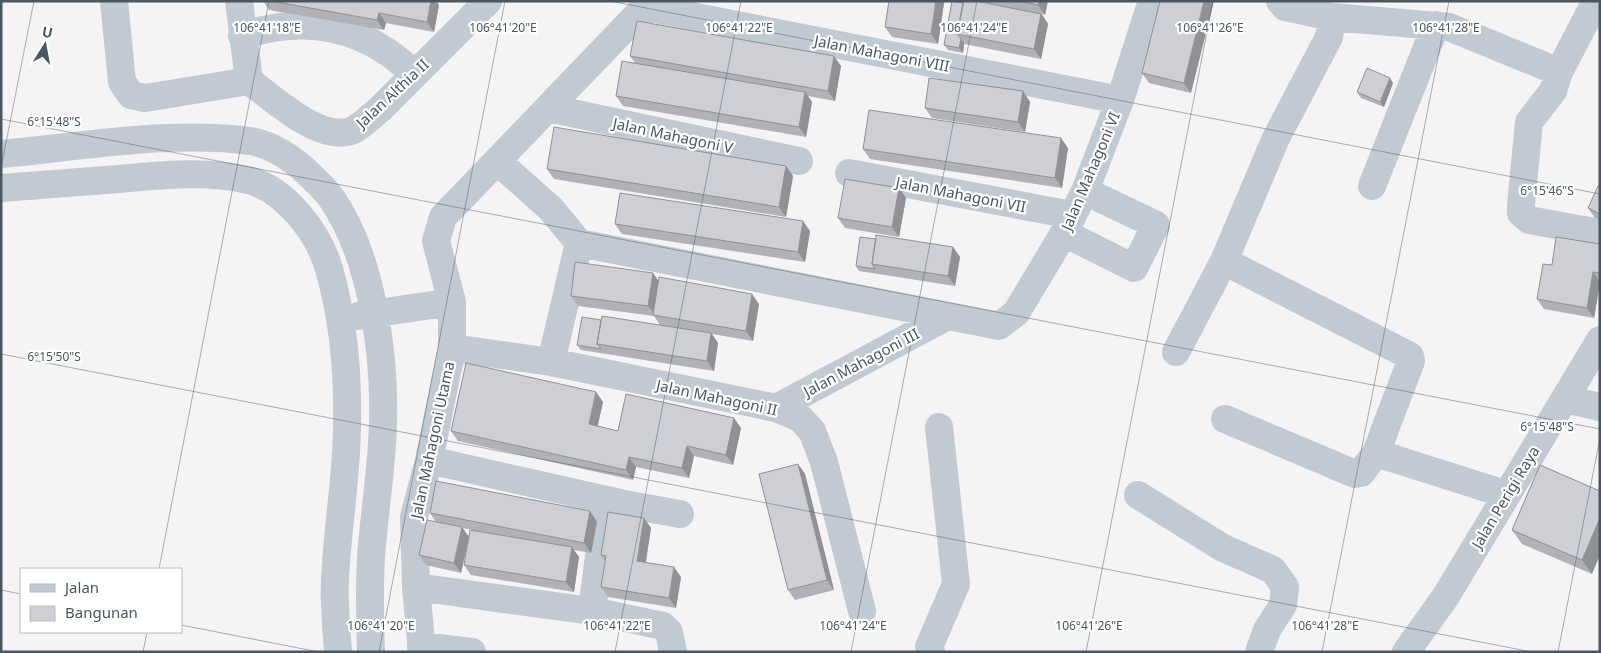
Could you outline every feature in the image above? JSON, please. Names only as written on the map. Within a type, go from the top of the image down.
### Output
[{"type":"street","points":[[114,1],[122,82],[131,95],[145,98],[249,81],[316,127],[287,157],[266,188]]},
{"type":"street","points":[[239,1],[249,81]]},
{"type":"street","name":"Jalan Althia II","points":[[316,127],[349,131],[362,124],[488,1]]},
{"type":"street","name":"Jalan Mahagoni VI","points":[[946,316],[999,326],[1016,313],[1068,224],[1084,191],[1120,100],[1152,1]]},
{"type":"street","points":[[1280,1],[1285,7],[1332,17],[1449,26],[1559,72]]},
{"type":"street","points":[[1596,1],[1559,72],[1553,91],[1529,122],[1521,213],[1529,220],[1600,233]]},
{"type":"street","name":"Jalan Mahagoni VIII","points":[[645,4],[1120,100]]},
{"type":"street","name":"Jalan Mahagoni Utama","points":[[422,649],[416,587],[414,517],[429,460],[452,348],[452,302],[436,241],[437,231],[443,217],[645,4]]},
{"type":"street","points":[[1176,352],[1224,261],[1276,138],[1329,38],[1332,17]]},
{"type":"street","points":[[1372,186],[1436,25]]},
{"type":"street","points":[[242,36],[284,26],[327,27],[355,34],[381,47],[414,74]]},
{"type":"street","name":"Jalan Mahagoni V","points":[[548,108],[799,161]]},
{"type":"street","points":[[1,154],[146,140],[201,138],[252,141],[287,157],[332,198],[357,247],[375,313],[382,374],[383,423],[371,556],[371,652]]},
{"type":"street","points":[[497,161],[551,209],[579,242],[946,316]]},
{"type":"street","name":"Jalan Mahagoni VII","points":[[849,173],[1068,224],[1134,268],[1156,225],[1084,191]]},
{"type":"street","points":[[1,188],[166,175],[216,176],[266,188],[282,198],[307,224],[329,268],[339,318],[347,424],[344,488],[335,566],[338,652]]},
{"type":"street","points":[[551,362],[579,242]]},
{"type":"street","points":[[1224,261],[1410,356],[1411,361],[1376,453],[1366,469],[1361,473],[1355,474],[1224,418]]},
{"type":"street","points":[[339,318],[452,302]]},
{"type":"street","name":"Jalan Mahagoni III","points":[[776,408],[946,316]]},
{"type":"street","name":"Jalan Perigi Raya","points":[[1406,652],[1446,596],[1505,494],[1600,340]]},
{"type":"street","name":"Jalan Mahagoni Utama","points":[[452,348],[551,362]]},
{"type":"street","name":"Jalan Mahagoni II","points":[[551,362],[776,408],[800,418],[812,431],[824,462],[862,611]]},
{"type":"street","points":[[1565,399],[1600,407]]},
{"type":"street","points":[[931,652],[929,648],[956,584],[939,427]]},
{"type":"street","points":[[1376,453],[1505,494]]},
{"type":"street","points":[[429,460],[606,500],[680,514]]},
{"type":"street","points":[[1138,494],[1223,548],[1273,570],[1285,587],[1283,605],[1267,630],[1259,652]]},
{"type":"street","points":[[592,611],[606,500]]},
{"type":"street","points":[[416,587],[592,611],[663,626],[671,642]]},
{"type":"street","points":[[422,649],[472,652]]},
{"type":"building","points":[[271,1],[431,1],[427,22],[379,13],[377,20]]},
{"type":"building","points":[[889,1],[936,1],[931,34],[885,27]]},
{"type":"building","points":[[952,1],[963,3],[957,34],[961,39],[959,48],[944,45]]},
{"type":"building","points":[[964,1],[976,1],[1041,14],[1034,49],[957,34]]},
{"type":"building","points":[[1020,1],[1039,1],[1038,5]]},
{"type":"building","points":[[1160,1],[1204,1],[1184,83],[1142,73]]},
{"type":"building","points":[[637,21],[834,56],[828,91],[630,56]]},
{"type":"building","points":[[622,61],[805,92],[799,127],[616,96]]},
{"type":"building","points":[[1367,68],[1390,78],[1380,102],[1357,92]]},
{"type":"building","points":[[929,78],[1023,91],[1018,122],[925,108]]},
{"type":"building","points":[[869,110],[1061,138],[1055,178],[863,149]]},
{"type":"building","points":[[554,127],[786,166],[779,207],[547,169]]},
{"type":"building","points":[[845,179],[899,188],[892,227],[838,218]]},
{"type":"building","points":[[1598,186],[1600,186],[1600,214],[1588,208]]},
{"type":"building","points":[[620,193],[803,221],[798,252],[615,224]]},
{"type":"building","points":[[876,235],[953,247],[948,276],[872,264]]},
{"type":"building","points":[[860,237],[876,239],[872,264],[875,269],[856,266]]},
{"type":"building","points":[[1556,237],[1600,244],[1600,273],[1593,272],[1587,308],[1537,299],[1543,264],[1552,265]]},
{"type":"building","points":[[575,262],[653,273],[648,306],[571,296]]},
{"type":"building","points":[[659,277],[752,294],[746,331],[653,315]]},
{"type":"building","points":[[602,316],[711,333],[707,361],[597,344]]},
{"type":"building","points":[[582,317],[601,320],[597,344],[601,349],[577,345]]},
{"type":"building","points":[[466,363],[596,392],[589,424],[618,431],[626,394],[734,418],[726,455],[687,446],[682,468],[629,457],[626,470],[451,431]]},
{"type":"building","points":[[798,464],[827,580],[788,590],[759,474]]},
{"type":"building","points":[[1540,465],[1600,491],[1600,518],[1582,560],[1512,530]]},
{"type":"building","points":[[436,481],[590,511],[584,543],[430,513]]},
{"type":"building","points":[[608,512],[644,518],[637,561],[674,567],[669,598],[601,587],[606,556],[601,555]]},
{"type":"building","points":[[427,520],[462,527],[454,563],[419,555]]},
{"type":"building","points":[[470,530],[572,547],[566,582],[464,565]]}]
